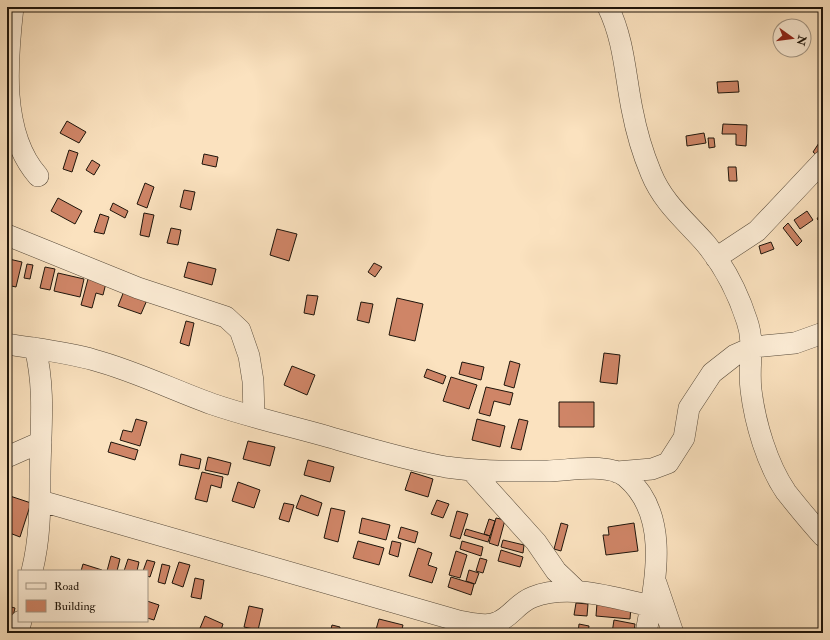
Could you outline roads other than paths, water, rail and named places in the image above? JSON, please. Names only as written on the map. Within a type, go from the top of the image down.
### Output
[{"type":"street","points":[[13,7],[8,51],[12,123],[18,146],[29,166],[38,176]]},
{"type":"street","points":[[608,7],[620,38],[629,84],[632,110],[651,173],[665,201],[725,270],[747,321],[752,347],[751,388],[760,432],[772,465],[786,491],[823,536]]},
{"type":"street","points":[[716,258],[757,231],[823,161]]},
{"type":"street","points":[[7,235],[138,288],[226,318],[240,330],[249,356],[253,381],[254,416]]},
{"type":"street","points":[[7,344],[35,348],[96,361],[212,404],[388,454],[471,470],[551,471],[586,468],[617,472],[652,469],[668,463],[684,438],[689,408],[712,373],[735,355],[752,347],[796,343],[823,333]]},
{"type":"street","points":[[32,570],[38,543],[41,502],[42,388],[40,368],[35,348]]},
{"type":"street","points":[[7,457],[41,442]]},
{"type":"street","points":[[471,470],[536,542],[556,571],[578,592]]},
{"type":"street","points":[[617,472],[626,476],[648,502],[655,526],[656,554],[646,633]]},
{"type":"street","points":[[41,502],[459,622],[498,628],[518,604],[534,597],[558,592],[578,592],[650,606]]},
{"type":"street","points":[[654,577],[673,633]]},
{"type":"street","points":[[18,633],[21,622]]}]
